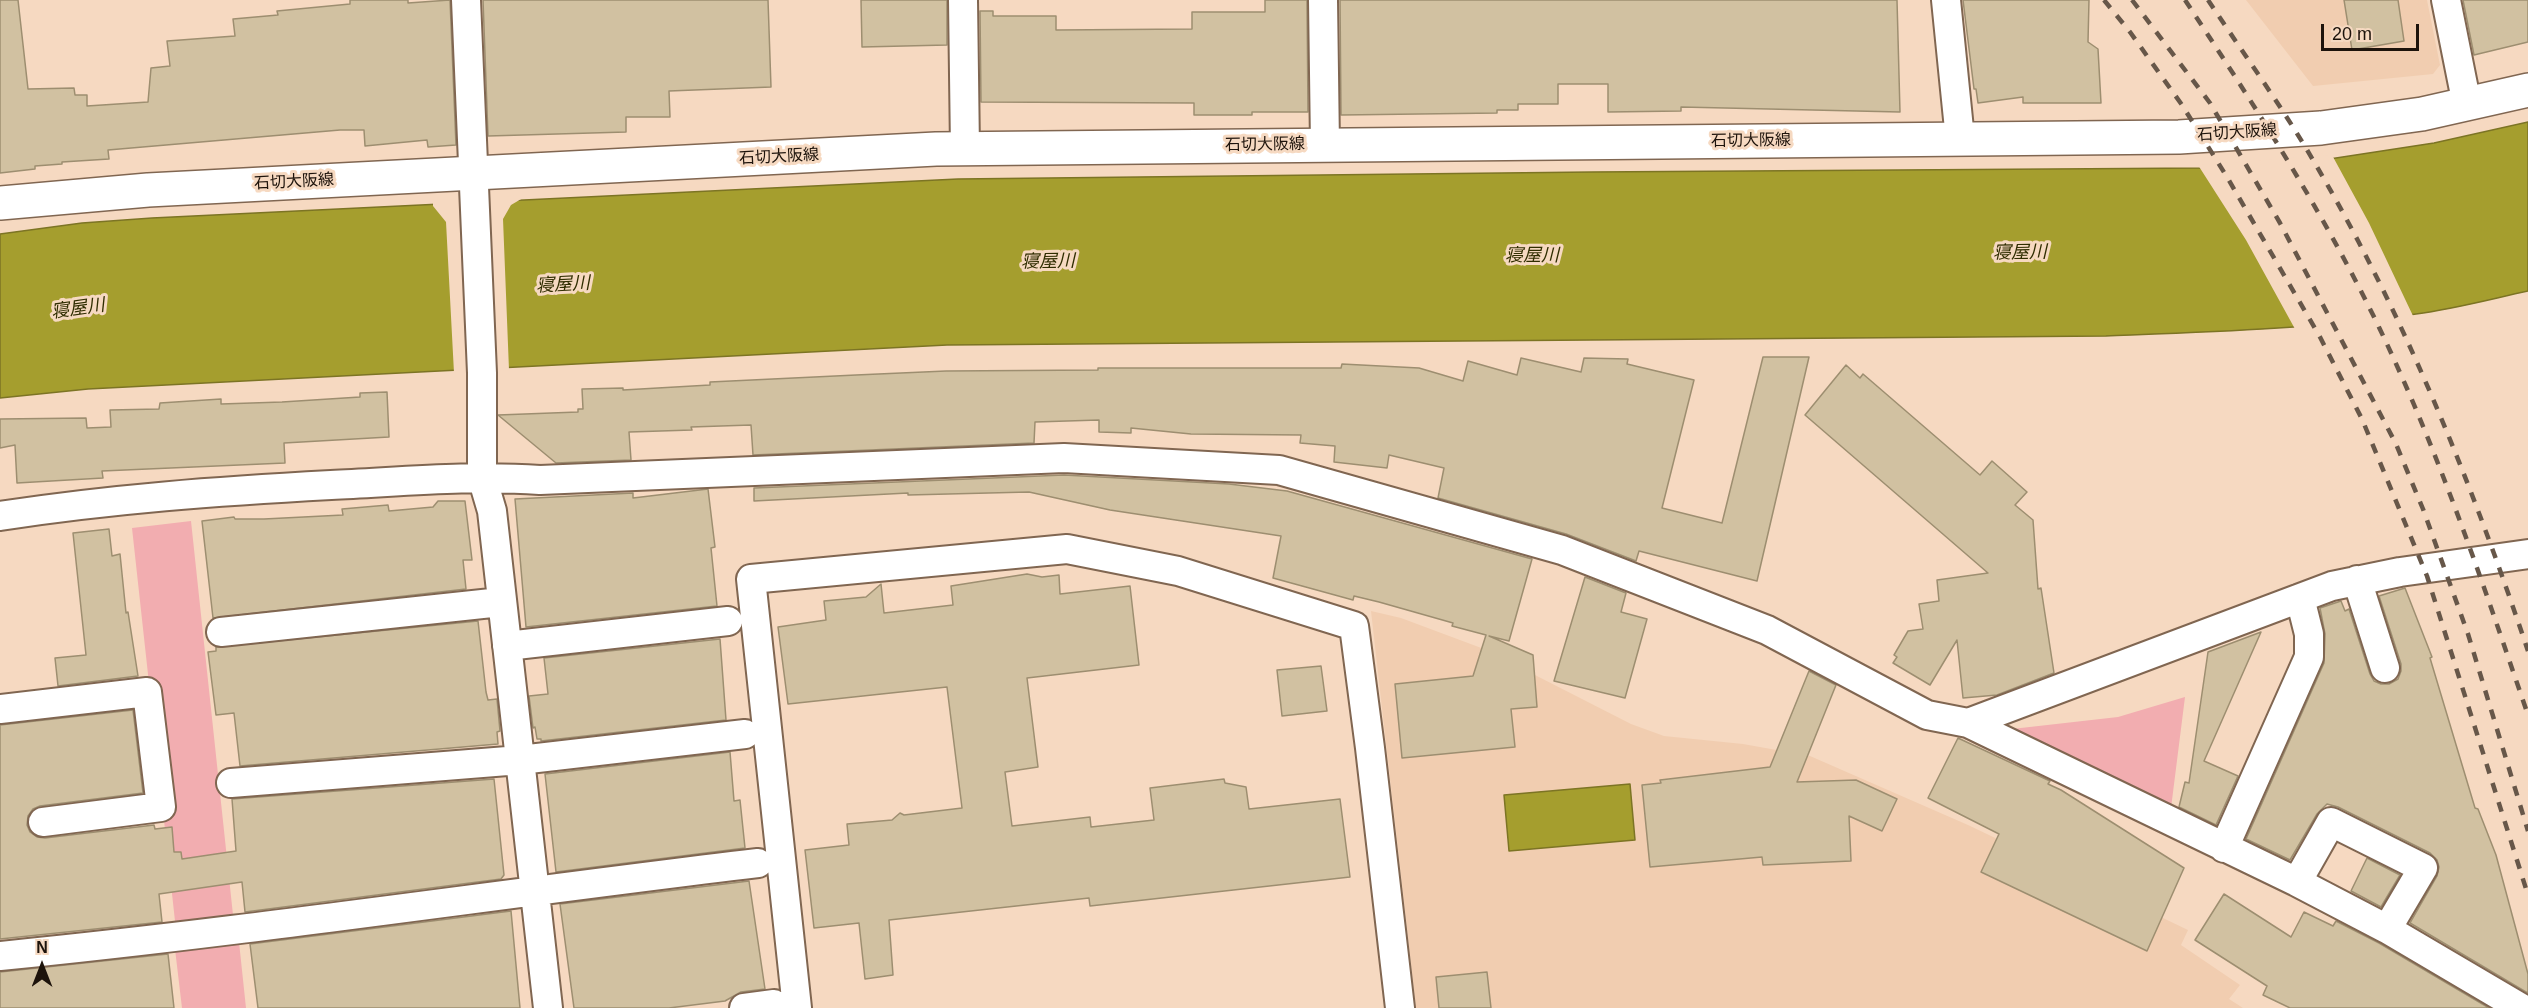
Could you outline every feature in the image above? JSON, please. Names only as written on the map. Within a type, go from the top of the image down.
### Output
[{"type":"main road","name":"石切大阪線","points":[[0,203],[160,189],[473,185],[524,169],[965,149],[2179,137],[2321,128],[2422,114],[2528,90]]},
{"type":"street","points":[[466,0],[482,373],[482,477],[492,512],[548,1008]]},
{"type":"street","points":[[963,0],[965,149]]},
{"type":"street","points":[[1323,0],[1325,145]]},
{"type":"street","points":[[1946,0],[1960,139]]},
{"type":"street","points":[[2446,0],[2467,105]]},
{"type":"street","points":[[0,516],[50,508],[189,493],[482,477],[540,480],[1064,458],[1279,470],[1562,550],[1767,630],[1928,715],[1968,723],[2297,882],[2387,929],[2521,1008]]},
{"type":"street","points":[[744,1008],[786,1006],[751,579],[1067,549],[1178,571],[1354,626],[1371,748],[1400,1008]]},
{"type":"street","points":[[1968,723],[2300,598],[2357,580],[2528,554]]},
{"type":"street","points":[[2357,580],[2385,668]]},
{"type":"street","points":[[2223,848],[2309,657],[2309,634],[2300,598]]},
{"type":"street","points":[[220,632],[501,602]]},
{"type":"street","points":[[507,646],[729,621]]},
{"type":"street","points":[[0,709],[147,692],[161,807],[43,822]]},
{"type":"street","points":[[231,783],[520,760],[745,734]]},
{"type":"street","points":[[2297,882],[2331,822],[2423,868],[2387,929]]},
{"type":"street","points":[[0,956],[164,940],[535,890],[758,863]]},
{"type":"shaded area","points":[[2246,0],[2427,0],[2440,65],[2433,74],[2313,86]]},
{"type":"shaded area","points":[[191,521],[233,915],[175,921],[132,528]]},
{"type":"shaded area","points":[[1371,611],[1401,618],[1484,649],[1631,724],[1664,736],[1743,744],[1810,756],[1968,825],[2188,930],[2181,945],[2240,985],[2229,999],[2243,1008],[1416,1008]]},
{"type":"shaded area","points":[[2185,697],[2170,816],[2012,729],[2118,717]]},
{"type":"shaded area","points":[[239,942],[246,1008],[182,1008],[175,949]]},
{"type":"water","name":"寝屋川","points":[[2528,122],[2528,291],[2444,309],[2378,319],[2261,329],[2106,336],[947,345],[88,389],[0,398],[0,234],[82,223],[958,179],[2204,168],[2323,160],[2434,143]]},
{"type":"water","points":[[1630,784],[1635,840],[1509,851],[1504,795]]},
{"type":"pier","points":[[2332,155],[2369,223],[2414,318],[2295,329],[2246,240],[2198,165]]},
{"type":"pier","points":[[528,195],[511,205],[503,219],[509,370],[454,373],[446,222],[433,206],[433,200]]},
{"type":"building","points":[[0,0],[18,0],[28,89],[74,88],[75,95],[87,95],[87,106],[148,102],[151,68],[170,66],[167,41],[235,36],[233,19],[278,15],[277,11],[350,4],[350,0],[408,0],[408,3],[450,0],[456,145],[428,147],[427,140],[365,146],[364,130],[340,130],[108,150],[109,159],[62,162],[62,164],[35,166],[35,169],[0,173]]},
{"type":"building","points":[[483,0],[768,0],[771,87],[669,91],[670,117],[626,117],[626,132],[488,136]]},
{"type":"building","points":[[861,0],[947,0],[947,45],[862,47]]},
{"type":"building","points":[[1265,0],[1307,0],[1308,112],[1194,115],[1194,103],[981,102],[980,11],[993,11],[993,16],[1056,16],[1056,30],[1192,29],[1192,12],[1265,12]]},
{"type":"building","points":[[1340,0],[1897,0],[1900,112],[1681,107],[1681,111],[1608,112],[1608,84],[1558,84],[1558,104],[1518,104],[1518,110],[1497,110],[1497,113],[1341,115]]},
{"type":"building","points":[[1963,0],[2089,0],[2088,42],[2098,49],[2101,103],[2023,103],[2023,97],[1978,103],[1976,89],[1974,89]]},
{"type":"building","points":[[2344,0],[2398,0],[2404,41],[2352,50]]},
{"type":"building","points":[[2463,0],[2528,0],[2528,42],[2474,55]]},
{"type":"building","points":[[1763,357],[1809,357],[1757,581],[1639,551],[1636,561],[1566,534],[1438,498],[1444,468],[1389,455],[1387,468],[1334,462],[1335,446],[1300,443],[1301,435],[1191,434],[1131,428],[1131,433],[1099,432],[1099,420],[1035,422],[1034,443],[753,455],[751,425],[691,427],[692,430],[629,432],[631,460],[556,463],[498,415],[578,412],[578,409],[583,409],[582,389],[623,388],[623,390],[710,385],[710,382],[946,371],[1098,370],[1098,368],[1341,368],[1342,364],[1419,368],[1463,381],[1468,361],[1517,375],[1521,358],[1581,372],[1584,358],[1628,359],[1627,364],[1694,380],[1662,508],[1722,523]]},
{"type":"building","points":[[1846,365],[1860,378],[1863,374],[1980,475],[1992,461],[2027,492],[2015,505],[2033,520],[2038,589],[2041,588],[2054,673],[1997,695],[1963,698],[1957,640],[1930,685],[1893,663],[1897,657],[1894,655],[1908,631],[1923,629],[1919,604],[1939,601],[1937,580],[1988,573],[1805,415]]},
{"type":"building","points":[[387,392],[389,437],[284,443],[285,463],[102,471],[103,478],[17,483],[15,445],[0,448],[0,419],[86,418],[87,428],[111,427],[110,410],[159,409],[160,403],[221,399],[221,404],[282,402],[360,397],[360,393]]},
{"type":"building","points":[[1064,475],[1229,484],[1287,491],[1532,559],[1509,641],[1489,636],[1533,655],[1537,707],[1511,709],[1515,747],[1402,758],[1395,684],[1473,676],[1486,635],[1379,602],[1354,596],[1353,600],[1273,578],[1281,536],[1110,510],[1029,492],[908,495],[908,493],[754,501],[754,488]]},
{"type":"building","points":[[708,489],[715,547],[711,548],[717,606],[526,627],[515,499],[633,493],[633,498]]},
{"type":"building","points":[[438,501],[465,501],[472,560],[463,560],[466,589],[213,618],[202,521],[234,517],[235,519],[264,519],[343,515],[342,509],[388,505],[389,511],[433,507]]},
{"type":"building","points":[[109,529],[112,556],[120,554],[126,613],[128,612],[138,676],[58,686],[55,658],[86,655],[73,533]]},
{"type":"building","points":[[1027,574],[1042,577],[1059,575],[1060,594],[1130,586],[1139,665],[1027,678],[1038,767],[1005,772],[1012,826],[1090,817],[1091,827],[1154,820],[1150,788],[1224,779],[1225,783],[1246,787],[1249,809],[1340,799],[1350,877],[1090,906],[1089,898],[889,920],[893,975],[865,979],[859,923],[814,928],[805,850],[849,845],[847,824],[892,820],[900,813],[904,815],[962,808],[947,687],[788,704],[778,627],[826,620],[824,601],[866,597],[881,584],[884,613],[953,605],[951,586]]},
{"type":"building","points":[[1585,577],[1626,593],[1621,612],[1647,619],[1625,698],[1554,681]]},
{"type":"building","points":[[2405,588],[2432,657],[2430,658],[2475,808],[2478,809],[2496,855],[2528,974],[2528,993],[2410,923],[2437,876],[2439,867],[2437,860],[2430,853],[2338,807],[2327,804],[2317,814],[2290,860],[2246,839],[2324,663],[2325,634],[2320,608],[2341,601],[2345,611],[2349,609],[2370,674],[2374,681],[2389,684],[2398,679],[2401,664],[2379,596]]},
{"type":"building","points":[[478,621],[486,692],[488,700],[497,699],[500,731],[497,732],[498,744],[240,766],[234,713],[216,715],[208,652],[216,651],[216,647]]},
{"type":"building","points":[[2261,632],[2204,761],[2238,776],[2216,825],[2179,807],[2185,782],[2189,783],[2208,652]]},
{"type":"building","points":[[720,639],[726,720],[541,741],[537,739],[535,727],[533,728],[529,696],[548,694],[544,658]]},
{"type":"building","points":[[1321,666],[1327,711],[1282,716],[1277,670]]},
{"type":"building","points":[[1809,671],[1836,685],[1797,782],[1856,780],[1897,799],[1882,831],[1849,816],[1851,861],[1763,865],[1762,857],[1650,867],[1642,785],[1661,783],[1660,780],[1770,767]]},
{"type":"building","points":[[133,710],[143,793],[40,806],[33,809],[28,816],[27,825],[30,832],[37,837],[45,838],[154,825],[155,829],[172,827],[174,852],[181,852],[182,859],[236,851],[232,799],[494,779],[504,875],[501,879],[245,912],[242,882],[159,894],[162,922],[0,939],[0,725]]},
{"type":"building","points":[[1958,738],[2050,781],[2048,784],[2184,868],[2147,951],[1981,872],[1999,834],[1928,798]]},
{"type":"building","points":[[730,752],[734,801],[740,800],[745,848],[556,872],[545,774]]},
{"type":"building","points":[[2367,858],[2400,875],[2381,907],[2351,891]]},
{"type":"building","points":[[749,881],[765,989],[741,992],[725,1001],[669,1008],[574,1008],[560,904]]},
{"type":"building","points":[[2224,894],[2291,937],[2304,912],[2333,926],[2336,921],[2379,943],[2489,1008],[2290,1008],[2263,995],[2267,986],[2195,940]]},
{"type":"building","points":[[511,911],[520,1008],[258,1008],[250,944]]},
{"type":"building","points":[[168,954],[174,1008],[0,1008],[0,972]]},
{"type":"building","points":[[1487,972],[1491,1008],[1439,1008],[1436,977]]},
{"type":"railway","points":[[2104,0],[2182,105],[2227,177],[2320,337],[2362,419],[2427,576],[2528,895]]},
{"type":"railway","points":[[2132,0],[2210,103],[2280,223],[2396,444],[2423,509],[2468,634],[2528,831]]},
{"type":"railway","points":[[2185,0],[2309,196],[2375,319],[2439,465],[2528,715]]},
{"type":"railway","points":[[2208,0],[2301,140],[2377,278],[2406,338],[2459,462],[2528,651]]}]
